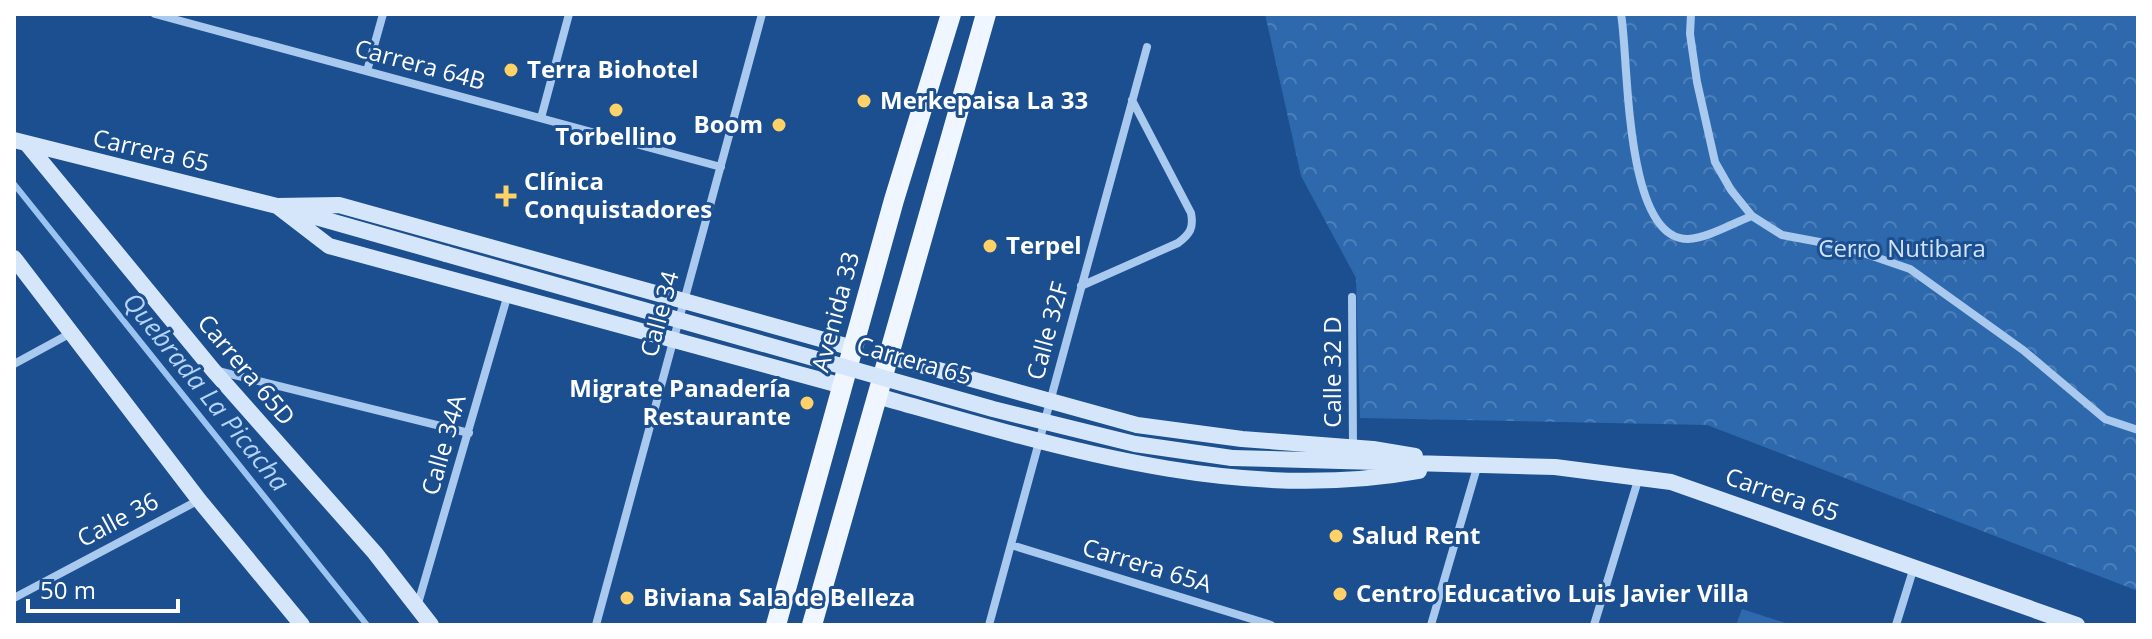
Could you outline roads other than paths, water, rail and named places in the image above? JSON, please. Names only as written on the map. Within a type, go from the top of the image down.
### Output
[{"type":"main road","name":"Avenida 33","points":[[776,625],[951,14]]},
{"type":"main road","points":[[812,625],[986,14]]},
{"type":"street","name":"Carrera 64B","points":[[155,14],[191,19],[367,71],[721,167]]},
{"type":"street","points":[[367,71],[383,14]]},
{"type":"street","points":[[541,118],[569,14]]},
{"type":"street","name":"Calle 34","points":[[596,625],[762,14]]},
{"type":"street","points":[[1621,14],[1629,118],[1639,179],[1662,226],[1673,235],[1686,239],[1752,216]]},
{"type":"street","points":[[1691,14],[1690,34],[1697,82],[1715,162],[1731,190],[1752,216],[1782,235],[1846,247],[1910,269],[2023,350],[2105,419],[2138,430]]},
{"type":"street","name":"Calle 32F","points":[[989,625],[1147,47]]},
{"type":"street","points":[[1081,286],[1178,243],[1189,235],[1193,224],[1191,213],[1132,100]]},
{"type":"street","name":"Carrera 65","points":[[20,142],[277,206],[993,409],[1135,444],[1232,458],[1555,467],[1640,475],[1671,482],[2077,625]]},
{"type":"street","name":"Carrera 65D","points":[[20,142],[290,461],[375,553],[431,625]]},
{"type":"street","name":"Carrera 65","points":[[277,206],[339,205],[853,348]]},
{"type":"street","name":"Carrera 65","points":[[277,206],[329,246],[843,386]]},
{"type":"street","points":[[14,258],[199,500],[302,625]]},
{"type":"street","name":"Calle 34A","points":[[417,608],[508,294]]},
{"type":"street","name":"Calle 32 D","points":[[1352,297],[1353,447]]},
{"type":"street","points":[[14,364],[71,333]]},
{"type":"street","name":"Carrera 65","points":[[888,356],[1137,425],[1242,439],[1353,447],[1459,463]]},
{"type":"street","points":[[213,370],[469,433]]},
{"type":"street","name":"Carrera 65","points":[[877,396],[1039,441],[1166,470],[1271,479],[1373,479],[1459,463]]},
{"type":"street","points":[[1431,625],[1478,463]]},
{"type":"street","points":[[1594,625],[1640,475]]},
{"type":"street","name":"Calle 36","points":[[14,598],[199,500]]},
{"type":"street","name":"Carrera 65A","points":[[1011,545],[1271,625]]},
{"type":"street","points":[[1896,625],[1914,567]]},
{"type":"waterway","name":"Quebrada La Picacha","points":[[14,184],[367,625]]},
{"type":"place","name":"Terra Biohotel","points":[[511,70]]},
{"type":"place","name":"Merkepaisa La 33","points":[[864,101]]},
{"type":"place","name":"Torbellino","points":[[616,110]]},
{"type":"place","name":"Boom","points":[[779,125]]},
{"type":"place","name":"Clínica Conquistadores","points":[[506,196]]},
{"type":"place","name":"Terpel","points":[[990,246]]},
{"type":"place","name":"Migrate Panadería Restaurante","points":[[807,403]]},
{"type":"place","name":"Salud Rent","points":[[1336,536]]},
{"type":"place","name":"Centro Educativo Luis Javier Villa","points":[[1340,594]]},
{"type":"place","name":"Biviana Sala de Belleza","points":[[627,598]]},
{"type":"park label","name":"Cerro Nutibara","points":[[1902,249]]}]
